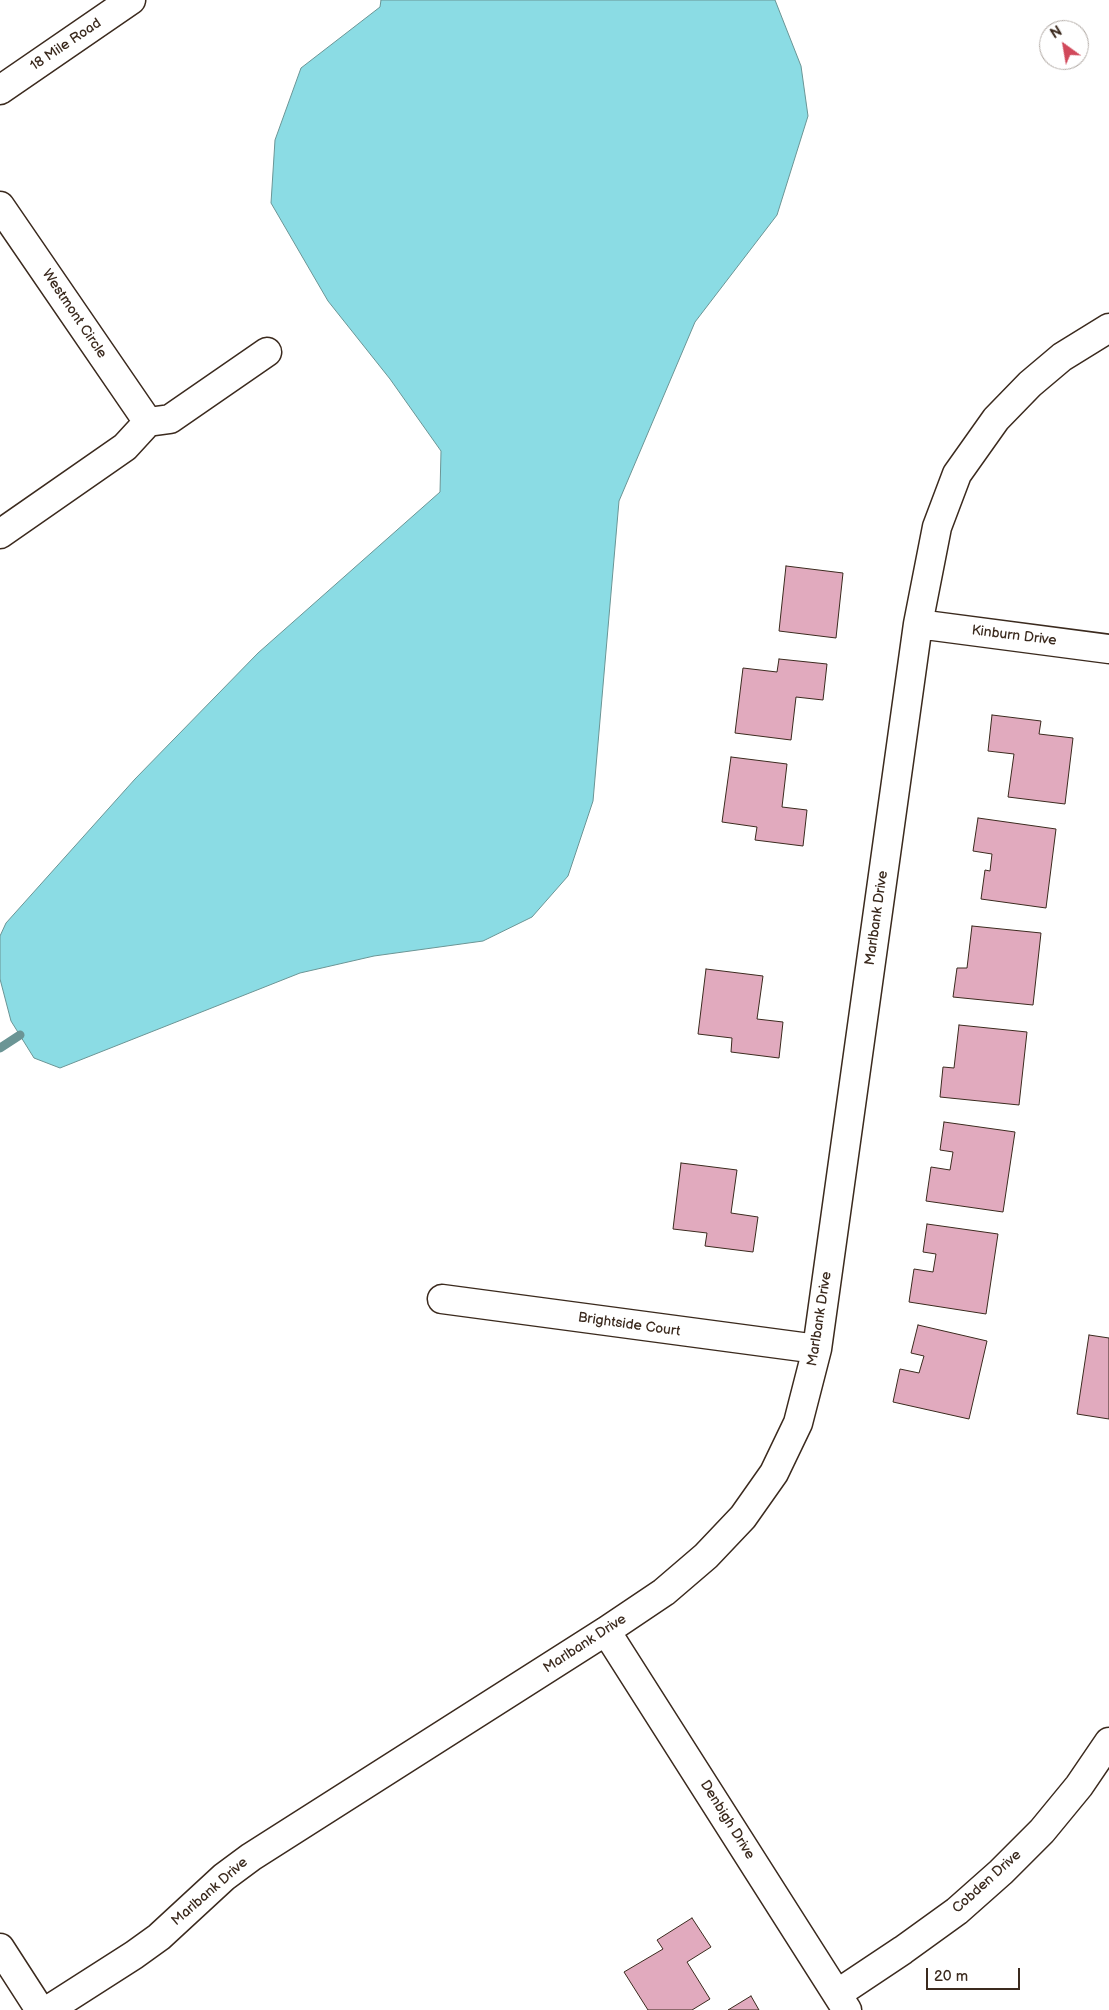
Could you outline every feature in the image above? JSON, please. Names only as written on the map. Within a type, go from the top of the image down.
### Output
[{"type":"street","name":"18 Mile Road","points":[[0,90],[131,0]]},
{"type":"street","name":"Westmont Circle","points":[[0,206],[148,422]]},
{"type":"street","name":"Marlbank Drive","points":[[48,2010],[159,1937],[224,1877],[251,1857],[606,1631],[664,1592],[706,1556],[743,1517],[774,1473],[798,1423],[817,1350],[918,624],[937,528],[957,474],[996,418],[1030,384],[1062,357],[1109,328]]},
{"type":"street","points":[[0,534],[125,448],[148,422],[170,419],[267,352]]},
{"type":"street","name":"Kinburn Drive","points":[[918,624],[1109,649]]},
{"type":"street","name":"Brightside Court","points":[[442,1299],[817,1350]]},
{"type":"street","name":"Denbigh Drive","points":[[606,1631],[842,2002]]},
{"type":"street","name":"Cobden Drive","points":[[842,2002],[950,1916],[1001,1872],[1042,1831],[1067,1801],[1109,1742]]},
{"type":"street","points":[[0,1948],[40,2010]]},
{"type":"water","points":[[381,0],[775,0],[801,66],[808,116],[777,215],[695,322],[619,501],[593,801],[568,876],[532,917],[483,941],[374,956],[300,973],[60,1068],[34,1058],[11,1021],[0,979],[0,936],[6,923],[135,779],[258,653],[440,492],[441,451],[390,379],[328,301],[271,203],[275,140],[301,68],[380,7]]},
{"type":"building","points":[[786,566],[843,573],[836,638],[779,631]]},
{"type":"building","points":[[779,659],[827,664],[823,700],[796,697],[791,740],[735,733],[743,668],[777,672]]},
{"type":"building","points":[[992,715],[1041,721],[1039,734],[1073,738],[1065,804],[1008,797],[1014,754],[988,751]]},
{"type":"building","points":[[731,757],[787,764],[782,807],[807,810],[803,846],[755,840],[757,827],[722,822]]},
{"type":"building","points":[[978,818],[1056,829],[1046,908],[981,899],[985,870],[990,871],[992,854],[973,851]]},
{"type":"building","points":[[972,926],[1041,933],[1033,1005],[953,997],[957,968],[967,968]]},
{"type":"building","points":[[706,969],[763,976],[757,1019],[783,1022],[779,1058],[731,1052],[732,1038],[698,1034]]},
{"type":"building","points":[[959,1025],[1027,1032],[1019,1105],[940,1097],[943,1067],[954,1068]]},
{"type":"building","points":[[944,1122],[1015,1132],[1003,1212],[926,1201],[931,1167],[950,1170],[953,1152],[940,1150]]},
{"type":"building","points":[[681,1163],[737,1170],[731,1213],[758,1217],[753,1252],[705,1246],[707,1233],[673,1229]]},
{"type":"building","points":[[927,1224],[998,1234],[986,1314],[909,1302],[914,1269],[933,1272],[936,1254],[923,1252]]},
{"type":"building","points":[[918,1325],[987,1341],[969,1419],[893,1402],[900,1369],[919,1373],[924,1356],[911,1353]]},
{"type":"building","points":[[1089,1335],[1109,1338],[1109,1419],[1077,1414]]},
{"type":"building","points":[[692,1918],[711,1947],[687,1962],[710,1999],[692,2010],[648,2010],[624,1972],[663,1949],[657,1940]]},
{"type":"building","points":[[751,1996],[759,2010],[728,2010]]},
{"type":"waterway","points":[[0,1048],[20,1035]]}]
